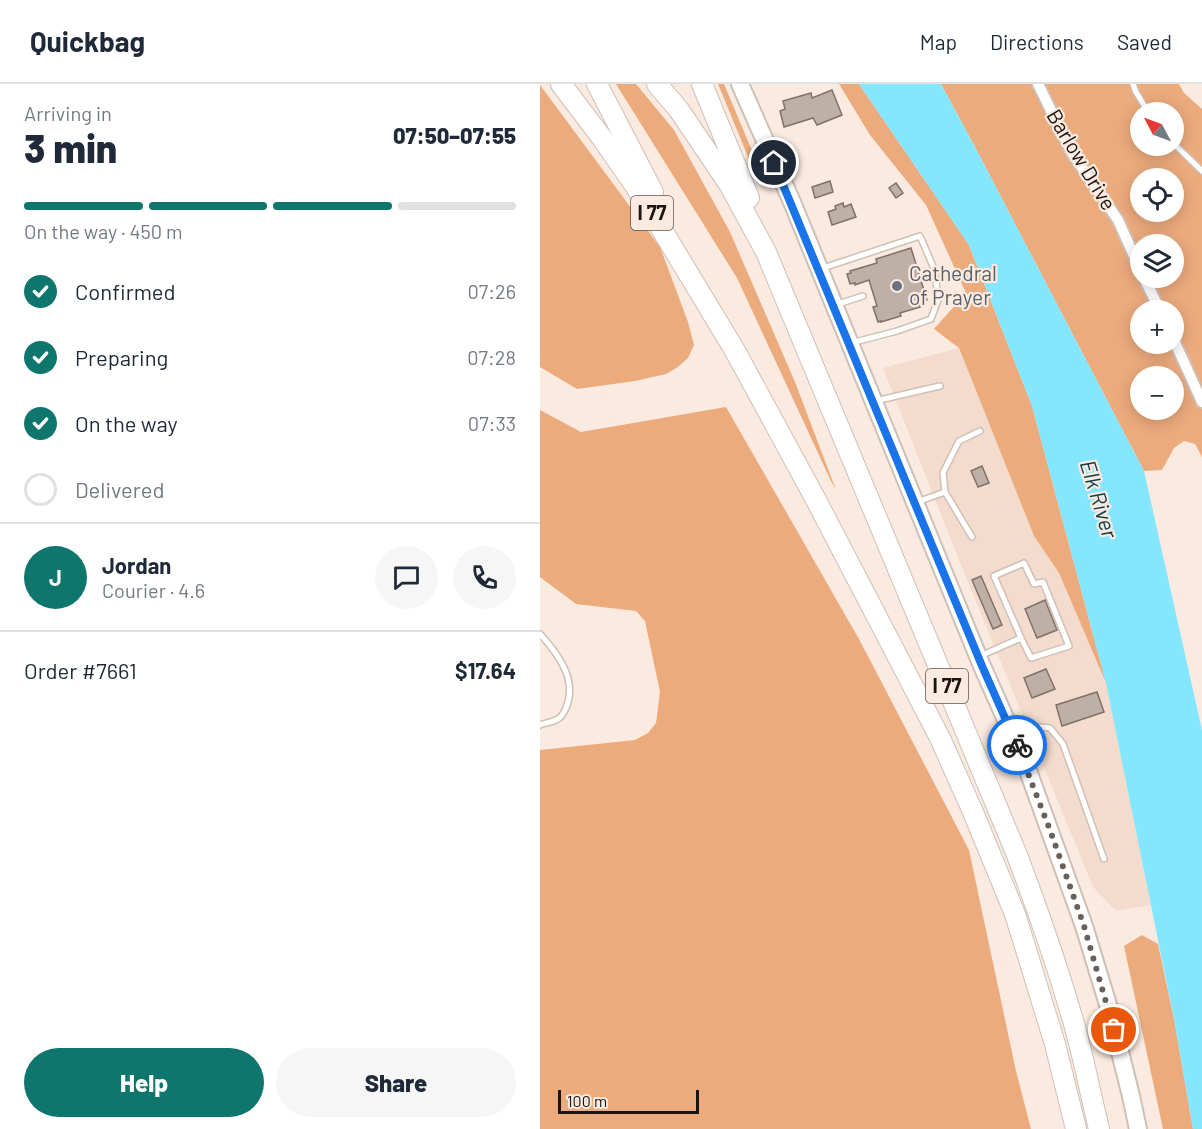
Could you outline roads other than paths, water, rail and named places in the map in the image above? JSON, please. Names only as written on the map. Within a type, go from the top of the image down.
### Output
[{"type":"highway","name":"I 77","points":[[561,84],[636,187],[734,349],[815,498],[930,720],[974,812],[1015,914],[1055,1044],[1076,1129]]},
{"type":"highway","points":[[597,84],[734,349]]},
{"type":"highway","name":"I 77","points":[[657,84],[679,110],[729,184],[766,252],[1017,855],[1069,1007],[1084,1060],[1099,1129]]},
{"type":"highway","points":[[702,84],[748,196],[766,252]]},
{"type":"main road","points":[[740,84],[792,202],[978,657],[1026,765],[1084,926],[1109,1008],[1138,1129]]},
{"type":"street","name":"Barlow Drive","points":[[1041,88],[1072,153],[1118,220],[1130,247]]},
{"type":"street","points":[[1180,354],[1202,402]]},
{"type":"lane","points":[[1133,84],[1143,102]]},
{"type":"lane","points":[[1184,154],[1202,171]]},
{"type":"lane","points":[[819,269],[920,236],[935,271],[938,300],[930,319],[897,331],[849,343]]},
{"type":"lane","points":[[834,305],[862,297]]},
{"type":"lane","points":[[873,401],[940,386]]},
{"type":"lane","points":[[972,537],[945,492],[943,473],[959,441],[980,431]]},
{"type":"lane","points":[[915,503],[945,492]]},
{"type":"lane","points":[[1024,563],[1034,584],[1043,582],[1069,646],[1031,658],[1022,638],[994,576],[1024,563]]},
{"type":"lane","points":[[540,633],[563,663],[571,688],[564,712],[558,719],[540,725]]},
{"type":"lane","points":[[978,657],[1022,638]]},
{"type":"lane","points":[[1007,723],[1050,728],[1063,744],[1104,859]]},
{"type":"water","name":"Elk River","points":[[859,84],[941,84],[1144,471],[1202,730],[1202,1129],[1193,1129],[1174,1019],[1106,683],[1032,406],[969,245]]},
{"type":"place","name":"Cathedral of Prayer","points":[[897,286]]}]
